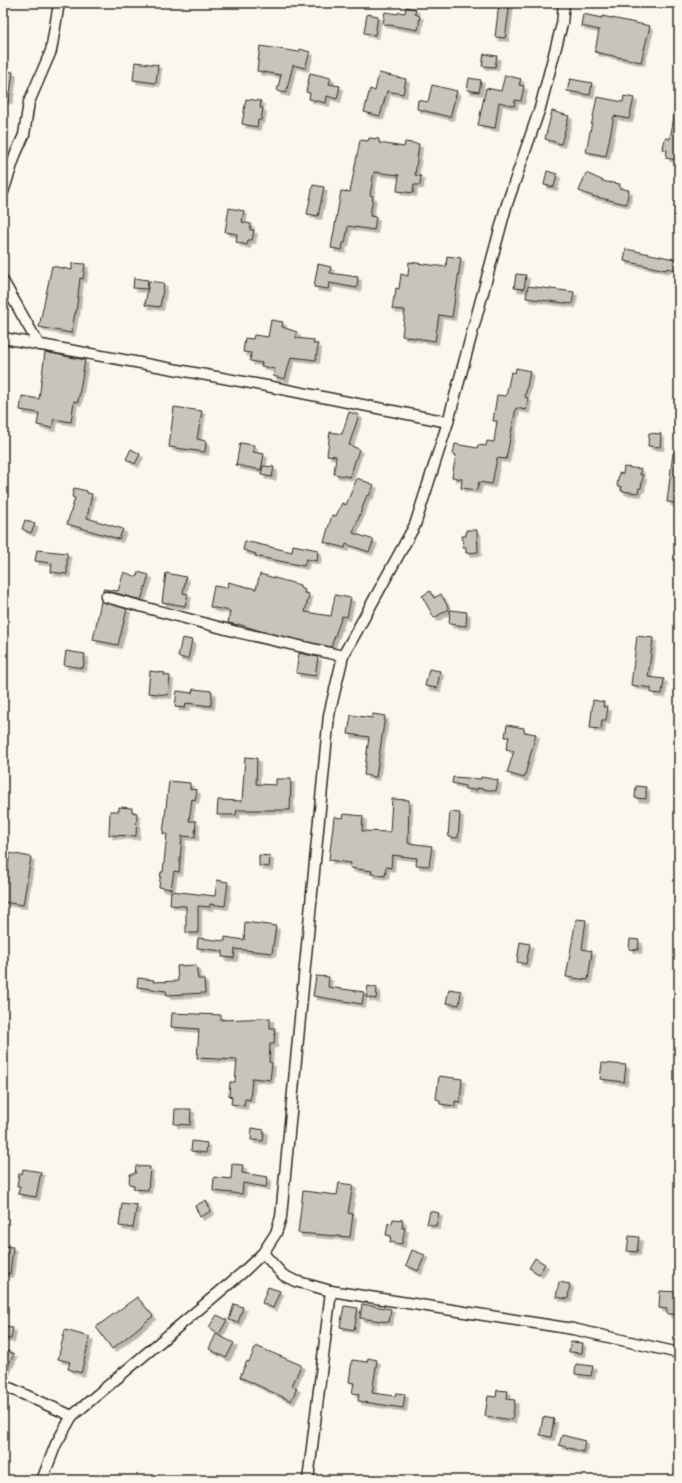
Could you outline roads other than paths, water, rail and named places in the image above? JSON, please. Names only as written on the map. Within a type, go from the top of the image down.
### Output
[{"type":"street","points":[[3,192],[16,153],[24,135],[29,102],[51,52],[59,3]]},
{"type":"street","points":[[42,1480],[56,1444],[72,1416],[264,1254],[276,1233],[281,1217],[329,715],[343,656],[415,525],[448,422],[506,207],[540,108],[562,24],[564,3]]},
{"type":"street","points":[[3,281],[39,345]]},
{"type":"street","points":[[3,338],[265,386],[448,422]]},
{"type":"street","points":[[106,597],[237,632],[343,656]]},
{"type":"street","points":[[264,1254],[283,1275],[295,1281],[331,1291],[573,1329],[679,1353]]},
{"type":"street","points":[[308,1480],[331,1291]]},
{"type":"street","points":[[3,1385],[72,1416]]}]
